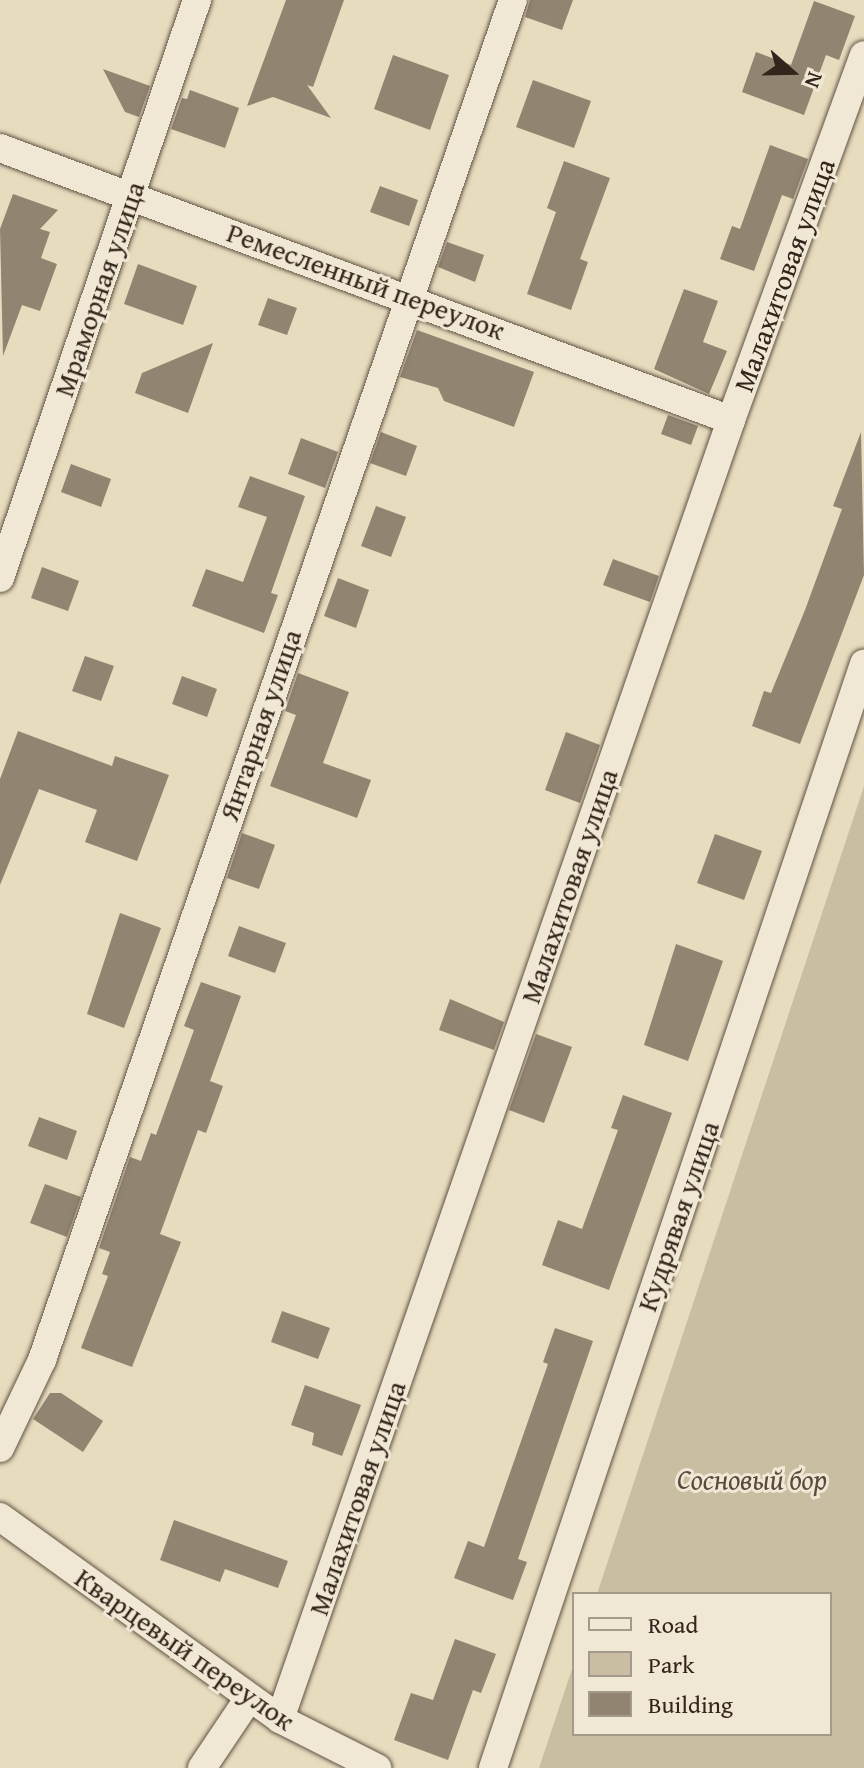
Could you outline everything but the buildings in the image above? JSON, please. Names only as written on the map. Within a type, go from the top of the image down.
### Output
[{"type":"street","name":"Мраморная улица","points":[[0,578],[197,0]]},
{"type":"street","name":"Янтарная улица","points":[[0,1448],[42,1360],[408,295],[513,0]]},
{"type":"street","name":"Малахитовая улица","points":[[280,1719],[731,420],[864,55]]},
{"type":"street","name":"Ремесленный переулок","points":[[0,148],[408,295],[731,420]]},
{"type":"street","name":"Кудрявая улица","points":[[493,1768],[864,664]]},
{"type":"street","name":"Кварцевый переулок","points":[[0,1517],[336,1760],[377,1768]]},
{"type":"street","points":[[202,1768],[249,1698]]},
{"type":"green space","name":"Сосновый бор","points":[[864,786],[864,1768],[539,1768],[572,1669],[572,1736],[832,1736],[832,1592],[598,1592]]}]
